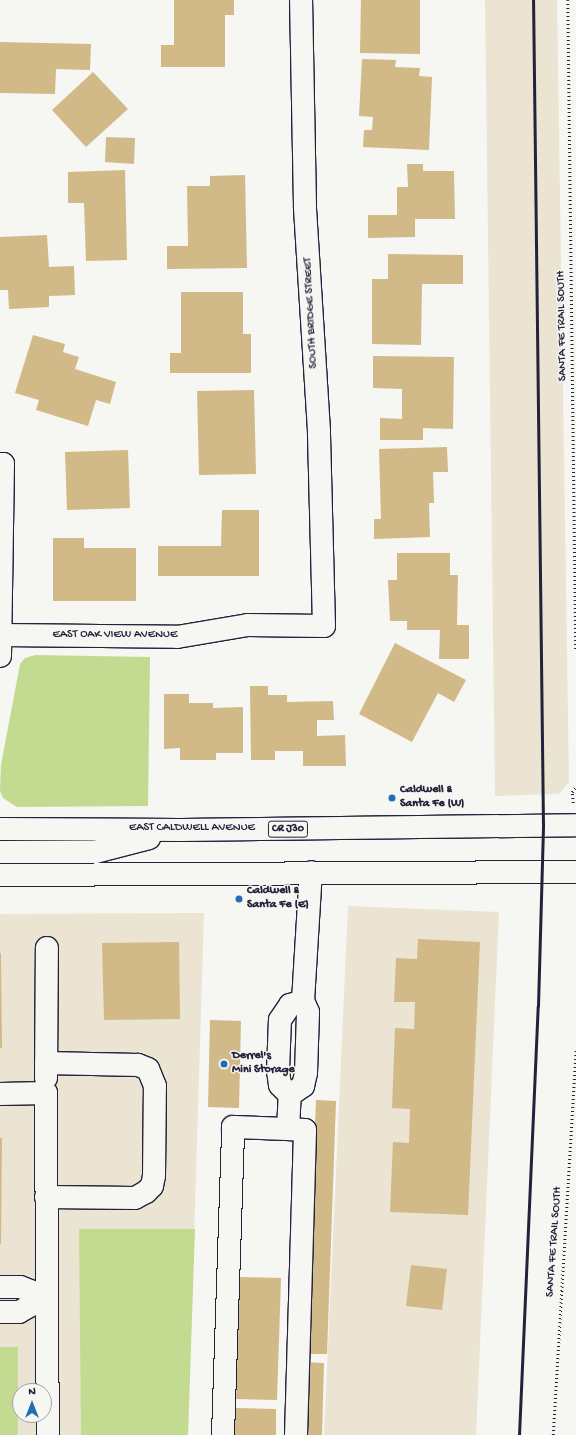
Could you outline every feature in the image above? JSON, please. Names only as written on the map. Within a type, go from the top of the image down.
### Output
[{"type":"main road","name":"SOUTH BRIDGE STREET","points":[[300,0],[305,206],[319,431],[324,626]]},
{"type":"main road","points":[[1,642],[2,464]]},
{"type":"main road","name":"EAST OAK VIEW AVENUE","points":[[1,642],[177,637],[248,625],[324,626]]},
{"type":"main road","name":"EAST CALDWELL AVENUE","points":[[0,829],[181,830],[576,825]]},
{"type":"main road","points":[[0,852],[95,852],[181,830]]},
{"type":"main road","points":[[288,1129],[290,1095],[280,1085],[278,1071],[280,1020],[290,1005],[303,1001],[311,872]]},
{"type":"main road","points":[[0,875],[311,872],[576,872]]},
{"type":"main road","points":[[47,948],[46,1297],[48,1435]]},
{"type":"main road","points":[[46,1063],[138,1065],[148,1069],[155,1086],[154,1176],[152,1186],[146,1192],[135,1198],[46,1197]]},
{"type":"main road","points":[[0,1094],[46,1093]]},
{"type":"main road","points":[[223,1435],[233,1127],[305,1130],[296,1435]]},
{"type":"main road","points":[[0,1287],[20,1287],[46,1297]]},
{"type":"main road","points":[[0,1312],[20,1312],[46,1297]]},
{"type":"path","name":"SANTA FE TRAIL SOUTH","points":[[568,0],[576,651]]},
{"type":"path","name":"SANTA FE TRAIL SOUTH","points":[[553,1435],[576,1051]]},
{"type":"shaded area","points":[[485,0],[557,0],[569,782],[559,794],[495,796]]},
{"type":"shaded area","points":[[348,906],[499,912],[476,1435],[324,1435]]},
{"type":"shaded area","points":[[204,913],[188,1435],[0,1435],[0,914]]},
{"type":"green space","points":[[35,655],[150,657],[148,806],[17,807],[3,798],[0,791],[1,765],[20,664],[25,658]]},
{"type":"green space","points":[[79,1229],[195,1229],[188,1435],[81,1435]]},
{"type":"green space","points":[[0,1347],[18,1347],[18,1383],[12,1383],[12,1423],[18,1423],[18,1435],[0,1435]]},
{"type":"building","points":[[174,0],[234,0],[234,15],[225,15],[225,67],[161,67],[161,45],[174,45]]},
{"type":"building","points":[[361,0],[420,0],[420,54],[360,53]]},
{"type":"building","points":[[0,42],[91,44],[90,70],[56,69],[55,94],[0,93]]},
{"type":"building","points":[[362,59],[396,60],[395,67],[420,68],[419,76],[432,77],[429,150],[363,147],[364,130],[372,130],[373,117],[359,116]]},
{"type":"building","points":[[93,72],[128,109],[86,147],[52,110]]},
{"type":"building","points":[[106,137],[135,138],[134,164],[105,162]]},
{"type":"building","points":[[407,164],[423,164],[423,171],[454,171],[455,219],[415,219],[415,237],[368,238],[368,215],[397,215],[397,187],[408,187]]},
{"type":"building","points":[[125,170],[127,260],[86,261],[84,203],[68,203],[68,172]]},
{"type":"building","points":[[245,175],[247,268],[167,269],[167,246],[188,246],[187,186],[210,186],[210,176]]},
{"type":"building","points":[[47,235],[49,267],[74,266],[75,295],[49,296],[49,307],[9,309],[8,290],[0,290],[0,237]]},
{"type":"building","points":[[388,254],[463,255],[463,284],[422,284],[421,345],[372,344],[372,279],[388,279]]},
{"type":"building","points":[[181,292],[243,292],[243,334],[251,334],[251,373],[170,373],[170,353],[181,353]]},
{"type":"building","points":[[33,335],[65,344],[63,352],[79,357],[75,369],[116,382],[110,404],[96,400],[88,426],[36,410],[39,400],[15,393]]},
{"type":"building","points":[[373,356],[454,357],[453,429],[423,428],[423,440],[380,440],[380,418],[402,419],[402,389],[373,388]]},
{"type":"building","points":[[254,390],[256,474],[199,475],[197,391]]},
{"type":"building","points":[[447,447],[448,472],[433,472],[434,503],[429,503],[430,537],[374,539],[374,519],[381,519],[379,449]]},
{"type":"building","points":[[128,450],[130,508],[67,510],[65,452]]},
{"type":"building","points":[[222,510],[259,510],[259,576],[158,576],[158,546],[221,546]]},
{"type":"building","points":[[53,538],[84,538],[84,548],[136,548],[136,601],[53,601]]},
{"type":"building","points":[[397,553],[450,553],[450,575],[458,575],[457,625],[469,625],[469,659],[439,659],[440,630],[407,630],[407,621],[390,621],[388,580],[397,580]]},
{"type":"building","points":[[395,643],[466,680],[454,702],[438,693],[412,742],[359,714]]},
{"type":"building","points":[[250,686],[268,686],[268,695],[287,695],[287,702],[333,701],[334,720],[317,720],[317,736],[345,735],[346,766],[303,766],[303,751],[275,751],[275,760],[251,760]]},
{"type":"building","points":[[164,694],[189,694],[189,703],[213,703],[213,708],[243,707],[243,753],[216,753],[216,760],[180,760],[180,748],[164,749]]},
{"type":"building","points":[[418,939],[480,942],[468,1215],[390,1212],[393,1142],[409,1143],[410,1109],[392,1108],[395,1028],[414,1029],[415,1002],[394,1002],[396,958],[417,959]]},
{"type":"building","points":[[179,942],[180,1019],[104,1020],[102,943]]},
{"type":"building","points":[[1,953],[2,1048],[0,1048]]},
{"type":"building","name":"Derrel's Mini Storage","points":[[210,1020],[241,1021],[239,1108],[208,1107]]},
{"type":"building","points":[[316,1100],[336,1101],[327,1354],[306,1354]]},
{"type":"building","points":[[0,1138],[2,1138],[1,1244],[0,1244]]},
{"type":"building","points":[[411,1265],[447,1269],[442,1310],[406,1306]]},
{"type":"building","points":[[240,1277],[281,1278],[277,1400],[236,1399]]},
{"type":"building","points":[[304,1362],[324,1363],[322,1435],[302,1435]]},
{"type":"building","points":[[235,1408],[276,1409],[276,1435],[234,1435]]},
{"type":"railway","points":[[519,1435],[538,1006],[543,825],[533,0]]},
{"type":"place","name":"Caldwell & Santa Fe (W)","points":[[392,798]]},
{"type":"place","name":"Caldwell & Santa Fe (E)","points":[[239,899]]},
{"type":"place","name":"Derrel's Mini Storage","points":[[224,1064]]}]
